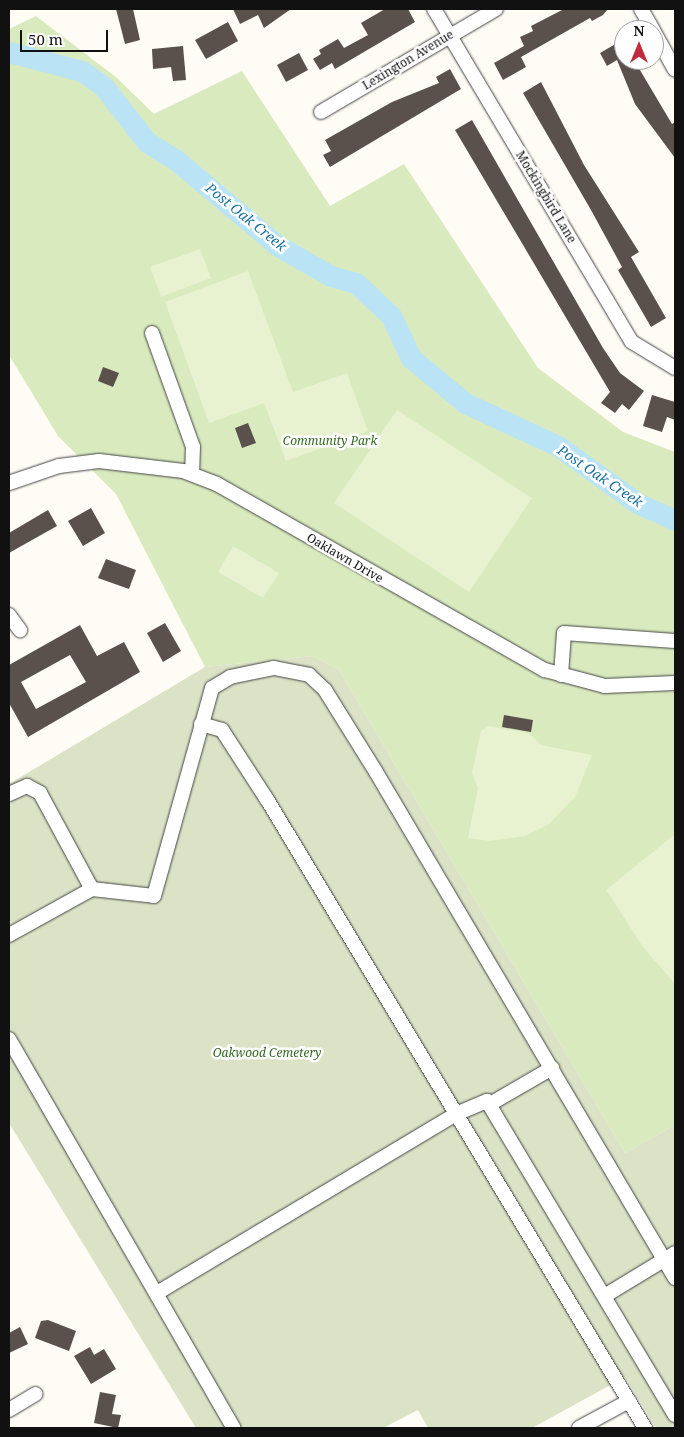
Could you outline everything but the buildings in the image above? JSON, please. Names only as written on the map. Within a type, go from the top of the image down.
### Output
[{"type":"street","name":"Mockingbird Lane","points":[[434,9],[632,342],[675,368]]},
{"type":"street","name":"Lexington Avenue","points":[[321,112],[450,34],[496,9]]},
{"type":"street","points":[[641,9],[647,20]]},
{"type":"street","points":[[664,50],[675,70]]},
{"type":"street","points":[[152,333],[193,447],[192,474]]},
{"type":"street","name":"Oaklawn Drive","points":[[9,483],[59,466],[99,461],[138,462],[192,474],[218,484],[499,647],[561,675],[614,686],[675,683]]},
{"type":"street","points":[[9,614],[20,630]]},
{"type":"street","points":[[561,675],[564,633],[675,640]]},
{"type":"street","points":[[9,934],[92,888],[145,896],[158,893],[212,688],[230,677],[274,668],[309,675],[325,690],[376,772],[552,1068],[670,1256],[675,1278]]},
{"type":"street","points":[[201,724],[222,730],[645,1428]]},
{"type":"street","points":[[9,794],[27,786],[40,793],[92,888]]},
{"type":"street","points":[[9,1039],[234,1428]]},
{"type":"street","points":[[490,1104],[552,1068]]},
{"type":"street","points":[[157,1293],[456,1114],[484,1100],[490,1104],[606,1295],[675,1415]]},
{"type":"street","points":[[606,1295],[670,1256]]},
{"type":"street","points":[[9,1410],[36,1394]]},
{"type":"street","points":[[579,1428],[629,1401]]},
{"type":"green space","name":"Community Park","points":[[36,16],[117,78],[154,114],[242,71],[330,206],[404,164],[538,368],[623,432],[675,452],[675,1125],[625,1153],[339,670],[313,656],[205,667],[116,494],[58,436],[9,355],[9,29]]},
{"type":"green space","points":[[200,249],[211,278],[161,297],[150,267]]},
{"type":"green space","points":[[248,271],[293,392],[347,373],[368,431],[286,461],[264,403],[209,423],[165,302]]},
{"type":"green space","points":[[397,410],[532,498],[469,592],[334,503]]},
{"type":"green space","points":[[233,546],[279,573],[263,598],[218,572]]},
{"type":"green space","name":"Oakwood Cemetery","points":[[313,656],[339,670],[625,1153],[675,1125],[675,1428],[656,1428],[625,1377],[532,1428],[428,1428],[418,1410],[383,1428],[196,1428],[9,1123],[9,784],[205,667]]},
{"type":"green space","points":[[489,726],[529,733],[541,745],[592,755],[575,797],[548,825],[525,836],[490,841],[468,838],[478,788],[472,773],[481,731]]},
{"type":"green space","points":[[675,834],[675,984],[643,947],[606,890]]},
{"type":"waterway","name":"Post Oak Creek","points":[[9,52],[82,71],[104,87],[147,142],[176,160],[278,246],[331,276],[356,283],[391,316],[411,358],[465,403],[558,446],[637,503],[675,520]]}]
